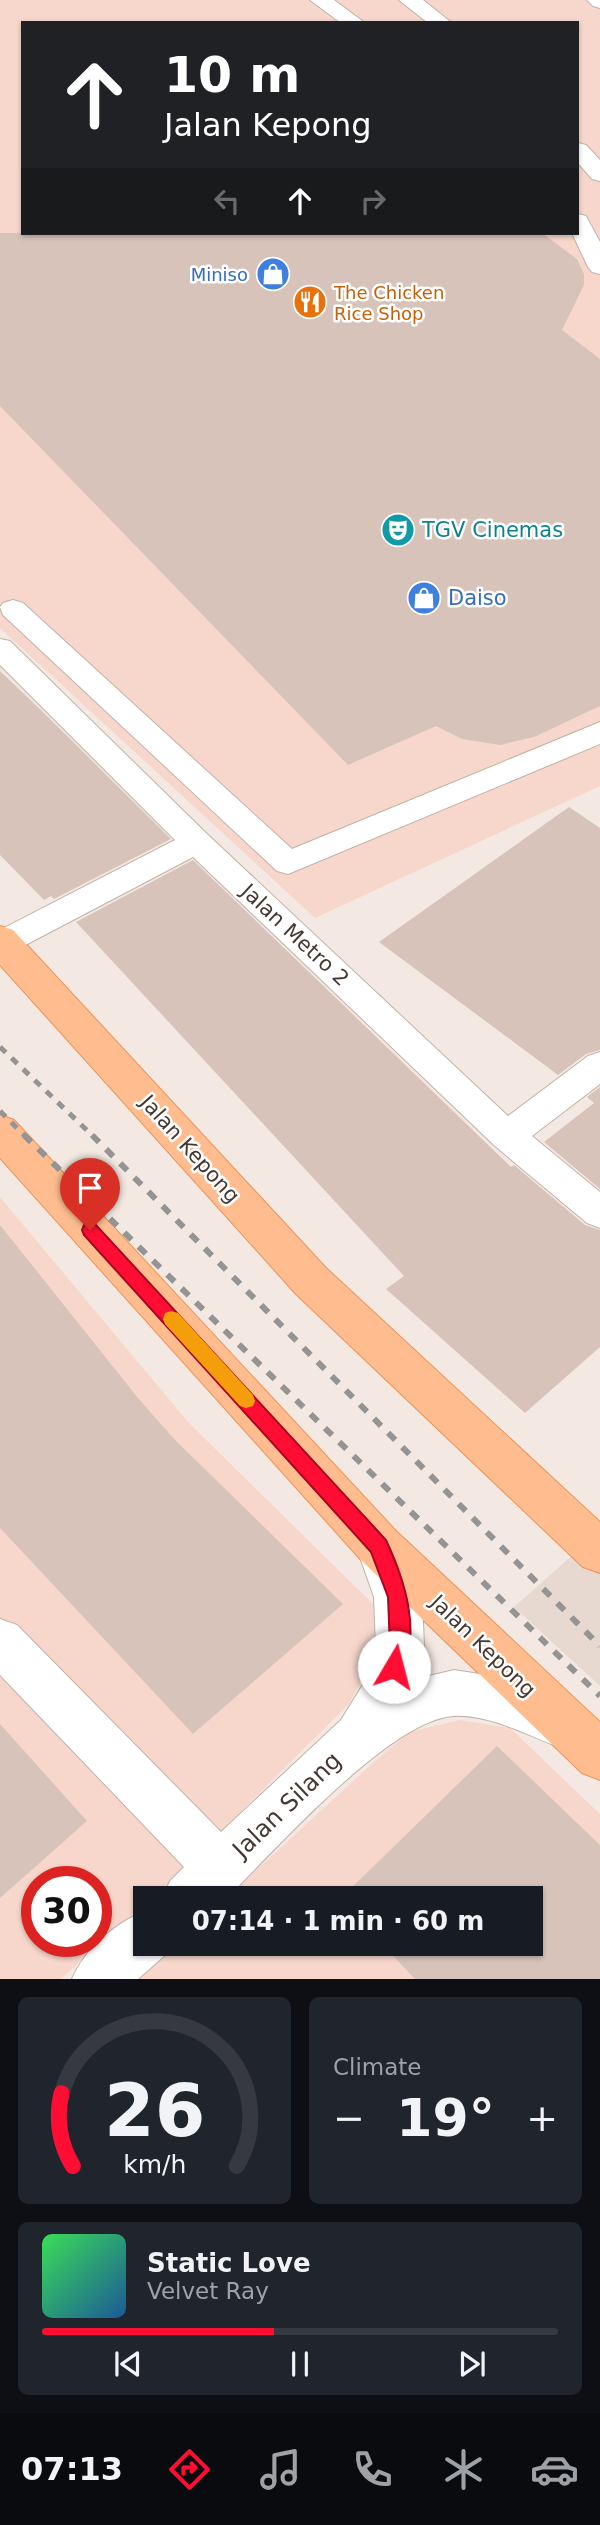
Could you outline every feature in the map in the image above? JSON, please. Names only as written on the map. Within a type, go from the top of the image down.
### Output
[{"type":"main road","name":"Jalan Kepong","points":[[1,942],[311,1281],[595,1539]]},
{"type":"main road","name":"Jalan Kepong","points":[[0,1131],[379,1546],[585,1742]]},
{"type":"street","name":"Jalan Silang","points":[[355,1740],[389,1687],[400,1647],[398,1597],[379,1546]]},
{"type":"street","points":[[0,1640],[204,1884]]},
{"type":"street","name":"Jalan Silang","points":[[204,1884],[355,1740],[414,1703],[454,1693],[505,1701],[585,1742]]},
{"type":"street","points":[[99,1979],[133,1948]]},
{"type":"lane","points":[[320,0],[352,21]]},
{"type":"lane","points":[[409,0],[439,21]]},
{"type":"lane","points":[[579,151],[600,174]]},
{"type":"lane","points":[[579,223],[600,267]]},
{"type":"lane","points":[[13,610],[288,863],[600,732]]},
{"type":"lane","name":"Jalan Metro 2","points":[[0,648],[196,842],[508,1136],[600,1213]]},
{"type":"lane","points":[[1,942],[196,842]]},
{"type":"lane","points":[[508,1136],[600,1065]]},
{"type":"shaded area","points":[[0,0],[600,0],[600,786],[315,918],[0,628]]},
{"type":"shaded area","points":[[0,1197],[188,1422],[374,1605],[374,1655],[349,1704],[165,1886],[133,1886],[133,1914],[112,1933],[112,1866],[21,1866],[21,1957],[85,1957],[61,1979],[0,1979]]},
{"type":"shaded area","points":[[600,1531],[600,1686],[514,1607]]},
{"type":"shaded area","points":[[459,1720],[510,1728],[600,1814],[600,1979],[138,1979],[163,1956],[543,1956],[543,1886],[239,1886],[410,1732]]},
{"type":"building","points":[[0,233],[545,235],[577,259],[584,274],[584,285],[562,330],[600,359],[600,706],[534,737],[500,745],[462,739],[436,726],[348,765],[0,406]]},
{"type":"building","points":[[0,671],[171,839],[54,899],[51,896],[44,900],[0,855]]},
{"type":"building","points":[[569,807],[600,828],[600,1050],[586,1054],[558,1075],[379,942]]},
{"type":"building","points":[[193,860],[511,1167],[514,1165],[585,1225],[600,1230],[600,1347],[525,1413],[386,1289],[404,1276],[76,922]]},
{"type":"building","points":[[600,1087],[600,1189],[544,1142],[594,1103],[587,1097]]},
{"type":"building","points":[[0,1225],[138,1398],[175,1440],[343,1604],[193,1734],[0,1528]]},
{"type":"building","points":[[0,1724],[87,1821],[36,1866],[21,1866],[21,1879],[0,1898]]},
{"type":"building","points":[[497,1746],[600,1845],[600,1979],[415,1979],[393,1956],[543,1956],[543,1886],[353,1886]]},
{"type":"railway","points":[[0,1047],[94,1137]]},
{"type":"railway","points":[[0,1111],[24,1135]]},
{"type":"railway","points":[[24,1135],[600,1696]]},
{"type":"railway","points":[[94,1137],[600,1646]]},
{"type":"slow traffic","points":[[171,1319],[246,1401]]},
{"type":"place","name":"Miniso","points":[[273,274]]},
{"type":"place","name":"The Chicken Rice Shop","points":[[310,302]]},
{"type":"place","name":"TGV Cinemas","points":[[398,530]]},
{"type":"place","name":"Daiso","points":[[424,598]]},
{"type":"route","points":[[90,1230],[379,1546],[398,1597],[400,1647],[394,1667]]}]
